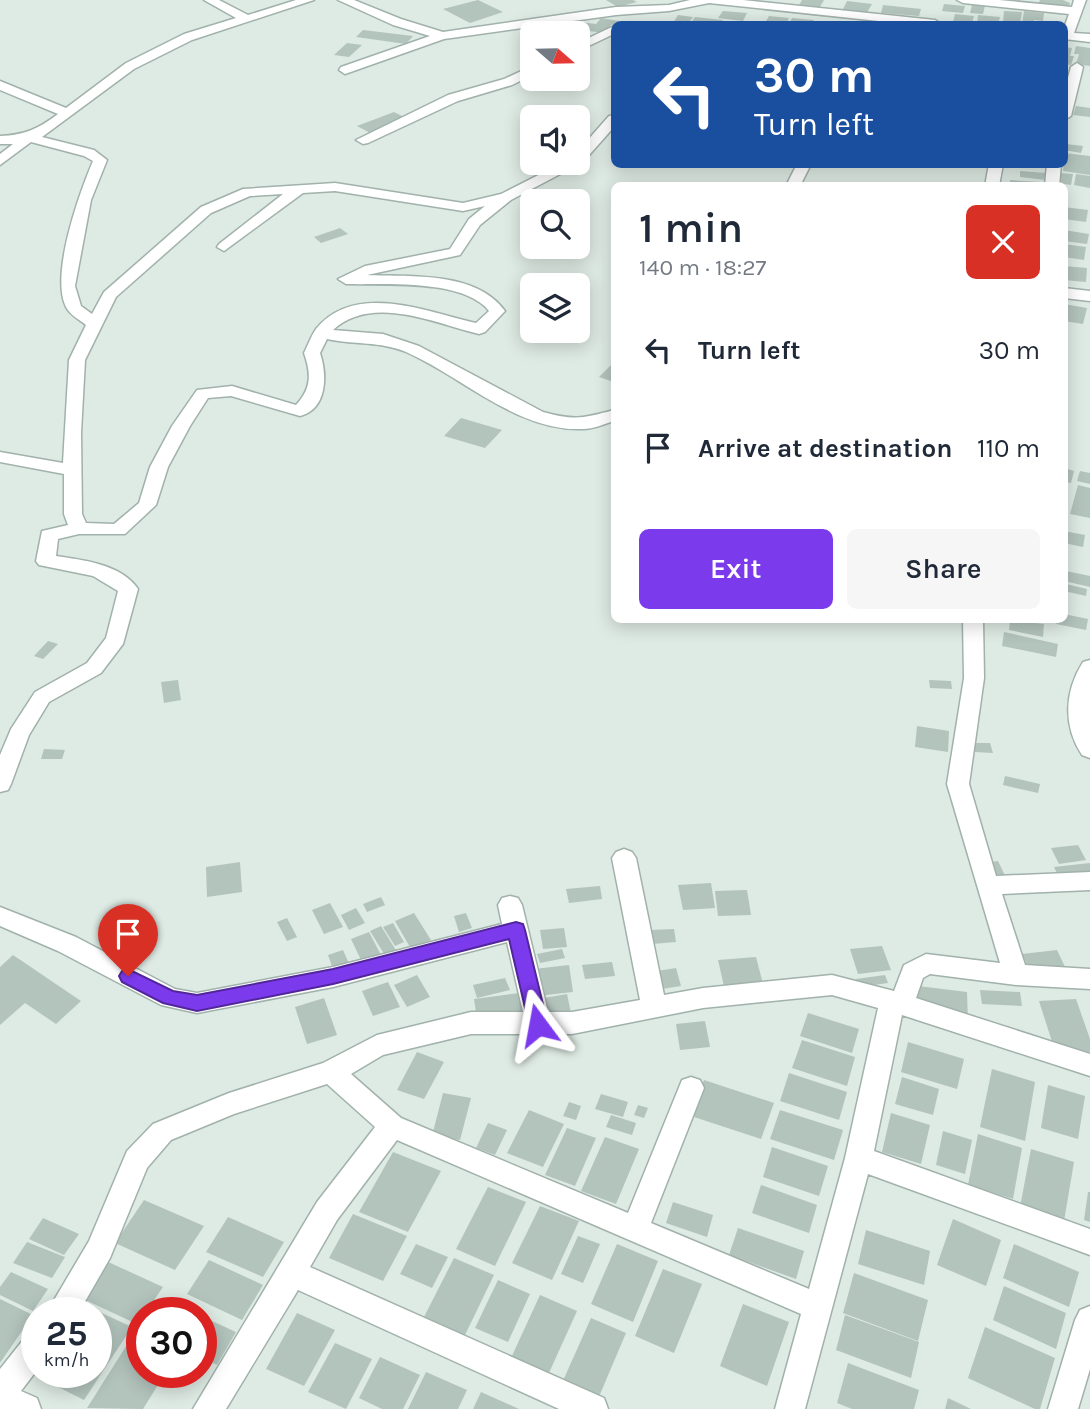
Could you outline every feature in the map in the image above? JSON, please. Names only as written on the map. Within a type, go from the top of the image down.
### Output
[{"type":"street","points":[[210,0],[245,19]]},
{"type":"street","points":[[0,140],[28,138],[41,133],[130,65],[188,37],[308,0]]},
{"type":"street","points":[[344,0],[397,22],[442,36]]},
{"type":"street","points":[[345,70],[442,36],[616,11],[669,8],[709,0],[906,21]]},
{"type":"street","points":[[962,0],[1078,6],[1068,28]]},
{"type":"street","points":[[590,41],[611,31]]},
{"type":"street","points":[[1068,35],[1090,38]]},
{"type":"street","points":[[1068,101],[1077,67]]},
{"type":"street","points":[[363,140],[453,98],[520,76]]},
{"type":"street","points":[[0,85],[66,113]]},
{"type":"street","points":[[590,146],[611,122]]},
{"type":"street","points":[[0,128],[89,153],[100,160],[84,200],[67,286],[74,308],[95,324]]},
{"type":"street","points":[[0,161],[28,138]]},
{"type":"street","points":[[0,784],[19,734],[42,697],[94,668],[117,639],[128,589],[113,575],[46,561],[49,536],[79,528],[118,530],[147,505],[159,467],[181,426],[203,394],[232,391],[300,411],[312,399],[320,375],[312,354],[322,332],[340,316],[367,307],[401,309],[479,329],[497,311],[487,298],[443,283],[346,279],[359,271],[428,260],[455,252],[474,222],[506,197],[549,175]]},
{"type":"street","points":[[79,528],[73,514],[72,470],[77,360],[109,295],[206,210],[248,192],[335,187],[463,207],[506,197]]},
{"type":"street","points":[[224,247],[299,189]]},
{"type":"street","points":[[1068,293],[1090,296]]},
{"type":"street","points":[[322,332],[334,337],[389,340],[433,357],[470,381],[543,419],[582,424],[611,416]]},
{"type":"street","points":[[0,457],[72,470]]},
{"type":"street","points":[[973,623],[974,678],[958,784],[1016,975]]},
{"type":"street","points":[[1090,667],[1079,696],[1078,726],[1080,738],[1090,750]]},
{"type":"street","points":[[624,858],[653,1008]]},
{"type":"street","points":[[987,886],[1090,881]]},
{"type":"street","points":[[510,905],[538,1025]]},
{"type":"street","points":[[0,916],[67,944],[170,998],[197,1003],[333,976],[516,930]]},
{"type":"street","points":[[790,1409],[859,1158],[897,1003],[913,972],[926,964],[1016,975],[1090,979]]},
{"type":"street","points":[[73,1297],[100,1249],[137,1160],[162,1132],[229,1104],[331,1072],[377,1046],[471,1023],[572,1023],[703,998],[832,985],[1090,1065]]},
{"type":"street","points":[[331,1072],[392,1126],[818,1307]]},
{"type":"street","points":[[635,1229],[691,1088]]},
{"type":"street","points":[[208,1409],[256,1337],[327,1211],[392,1126]]},
{"type":"street","points":[[859,1158],[1090,1242]]},
{"type":"street","points":[[292,1273],[593,1409]]},
{"type":"street","points":[[1063,1409],[1090,1321]]},
{"type":"street","points":[[21,1367],[0,1395],[26,1409]]},
{"type":"building","points":[[478,0],[503,12],[470,23],[443,9]]},
{"type":"building","points":[[606,0],[633,0],[637,2],[618,7]]},
{"type":"building","points":[[802,0],[824,0],[818,10],[798,7]]},
{"type":"building","points":[[1040,0],[1063,0],[1070,3],[1068,10],[1038,6]]},
{"type":"building","points":[[847,1],[872,4],[866,14],[842,11]]},
{"type":"building","points":[[944,4],[965,6],[963,13],[942,11]]},
{"type":"building","points":[[883,5],[921,9],[919,16],[881,13]]},
{"type":"building","points":[[972,5],[985,6],[983,14],[970,13]]},
{"type":"building","points":[[723,11],[747,13],[743,21],[718,18]]},
{"type":"building","points":[[1004,11],[1022,12],[1020,21],[1003,21]]},
{"type":"building","points":[[1024,11],[1044,13],[1043,21],[1022,21]]},
{"type":"building","points":[[955,14],[974,16],[973,21],[953,21]]},
{"type":"building","points":[[678,15],[693,17],[690,21],[674,21]]},
{"type":"building","points":[[978,15],[1000,17],[999,21],[977,21]]},
{"type":"building","points":[[769,16],[789,18],[788,21],[766,21]]},
{"type":"building","points":[[695,17],[723,20],[722,21],[692,21]]},
{"type":"building","points":[[601,18],[619,21],[611,21],[604,33],[590,31],[590,23],[596,24]]},
{"type":"building","points":[[792,18],[814,20],[814,21],[790,21]]},
{"type":"building","points":[[363,30],[413,36],[406,44],[356,37]]},
{"type":"building","points":[[347,43],[362,45],[349,57],[334,55]]},
{"type":"building","points":[[1076,46],[1090,48],[1090,66],[1076,64],[1079,54],[1074,54]]},
{"type":"building","points":[[1068,48],[1072,48],[1070,56],[1074,56],[1071,65],[1068,65]]},
{"type":"building","points":[[1076,106],[1090,108],[1090,117],[1073,115]]},
{"type":"building","points":[[394,112],[410,120],[372,134],[357,126]]},
{"type":"building","points":[[1068,144],[1083,146],[1081,153],[1068,151]]},
{"type":"building","points":[[1068,153],[1090,156],[1090,175],[1063,171],[1063,168],[1068,168]]},
{"type":"building","points":[[1020,171],[1046,173],[1046,180],[1020,177]]},
{"type":"building","points":[[1059,173],[1073,174],[1071,185],[1068,182],[1058,182]]},
{"type":"building","points":[[1076,174],[1090,176],[1090,188],[1074,185]]},
{"type":"building","points":[[1068,208],[1088,210],[1086,222],[1068,220]]},
{"type":"building","points":[[340,228],[348,234],[321,243],[314,237]]},
{"type":"building","points":[[1068,231],[1089,234],[1087,244],[1068,242]]},
{"type":"building","points":[[1068,245],[1086,247],[1084,260],[1068,258]]},
{"type":"building","points":[[1068,266],[1087,268],[1086,282],[1068,280]]},
{"type":"building","points":[[1068,305],[1087,308],[1083,324],[1068,322]]},
{"type":"building","points":[[611,365],[611,381],[599,377]]},
{"type":"building","points":[[461,418],[502,430],[485,448],[444,436]]},
{"type":"building","points":[[1068,469],[1074,471],[1071,483],[1068,483]]},
{"type":"building","points":[[1080,471],[1090,473],[1090,484],[1077,481]]},
{"type":"building","points":[[1078,485],[1090,488],[1090,518],[1070,514]]},
{"type":"building","points":[[1068,532],[1085,535],[1083,547],[1068,544]]},
{"type":"building","points":[[1068,571],[1090,576],[1090,587],[1068,582]]},
{"type":"building","points":[[1068,584],[1087,589],[1086,596],[1068,592]]},
{"type":"building","points":[[1068,615],[1088,619],[1086,630],[1056,624],[1068,623]]},
{"type":"building","points":[[1010,623],[1044,624],[1043,637],[1009,630]]},
{"type":"building","points":[[1004,632],[1058,644],[1056,657],[1002,646]]},
{"type":"building","points":[[48,641],[58,644],[43,659],[34,656]]},
{"type":"building","points":[[178,680],[181,700],[164,703],[161,682]]},
{"type":"building","points":[[929,680],[951,681],[952,689],[930,688]]},
{"type":"building","points":[[917,726],[949,731],[948,752],[915,747]]},
{"type":"building","points":[[972,743],[990,743],[993,753],[975,752]]},
{"type":"building","points":[[44,749],[65,750],[62,759],[41,759]]},
{"type":"building","points":[[1005,776],[1040,784],[1038,793],[1003,785]]},
{"type":"building","points":[[1078,845],[1086,860],[1059,864],[1051,848]]},
{"type":"building","points":[[998,861],[1011,888],[998,889],[985,863]]},
{"type":"building","points":[[240,862],[242,892],[207,897],[206,867]]},
{"type":"building","points":[[1090,863],[1090,881],[1062,884],[1054,867]]},
{"type":"building","points":[[711,883],[715,908],[683,910],[678,885]]},
{"type":"building","points":[[600,886],[602,899],[569,903],[566,889]]},
{"type":"building","points":[[747,890],[751,915],[718,916],[715,891]]},
{"type":"building","points":[[381,897],[385,905],[367,912],[363,904]]},
{"type":"building","points":[[330,903],[343,927],[324,934],[312,910]]},
{"type":"building","points":[[356,908],[365,923],[349,930],[341,915]]},
{"type":"building","points":[[414,913],[431,940],[411,949],[395,921]]},
{"type":"building","points":[[466,913],[472,928],[459,932],[454,916]]},
{"type":"building","points":[[287,918],[297,937],[287,941],[277,922]]},
{"type":"building","points":[[393,923],[404,942],[395,946],[383,927]]},
{"type":"building","points":[[381,926],[397,952],[386,957],[370,931]]},
{"type":"building","points":[[564,928],[567,947],[543,949],[540,930]]},
{"type":"building","points":[[674,929],[676,942],[652,944],[650,930]]},
{"type":"building","points":[[369,932],[381,955],[362,962],[351,939]]},
{"type":"building","points":[[882,946],[891,970],[858,974],[850,949]]},
{"type":"building","points":[[562,949],[565,958],[540,963],[537,954]]},
{"type":"building","points":[[343,950],[350,966],[334,972],[328,955]]},
{"type":"building","points":[[1057,950],[1066,969],[1031,974],[1022,954]]},
{"type":"building","points":[[13,955],[81,1001],[56,1024],[25,1003],[0,1025],[0,967]]},
{"type":"building","points":[[756,957],[765,992],[726,995],[718,960]]},
{"type":"building","points":[[612,962],[615,976],[585,979],[582,965]]},
{"type":"building","points":[[569,965],[573,992],[537,996],[534,969]]},
{"type":"building","points":[[676,968],[681,986],[649,991],[644,973]]},
{"type":"building","points":[[417,975],[430,997],[407,1007],[394,985]]},
{"type":"building","points":[[885,975],[888,983],[859,987],[856,979]]},
{"type":"building","points":[[505,978],[510,990],[477,998],[473,985]]},
{"type":"building","points":[[388,982],[400,1007],[373,1016],[362,991]]},
{"type":"building","points":[[918,986],[967,992],[968,1022],[918,1016]]},
{"type":"building","points":[[980,990],[1020,992],[1022,1006],[982,1004]]},
{"type":"building","points":[[519,993],[523,1018],[478,1024],[474,999]]},
{"type":"building","points":[[567,994],[571,1013],[541,1017],[538,999]]},
{"type":"building","points":[[324,998],[337,1035],[307,1044],[295,1007]]},
{"type":"building","points":[[1076,999],[1090,1039],[1090,1052],[1056,1054],[1039,1001]]},
{"type":"building","points":[[808,1013],[859,1029],[852,1053],[800,1036]]},
{"type":"building","points":[[705,1021],[710,1047],[680,1050],[676,1024]]},
{"type":"building","points":[[802,1040],[855,1057],[847,1086],[792,1068]]},
{"type":"building","points":[[908,1042],[964,1059],[957,1089],[901,1072]]},
{"type":"building","points":[[417,1052],[444,1062],[424,1099],[397,1090]]},
{"type":"building","points":[[992,1069],[1035,1082],[1025,1141],[980,1127]]},
{"type":"building","points":[[789,1073],[847,1092],[839,1120],[780,1101]]},
{"type":"building","points":[[902,1077],[939,1089],[933,1115],[895,1104]]},
{"type":"building","points":[[704,1080],[774,1103],[761,1139],[691,1116]]},
{"type":"building","points":[[1048,1085],[1085,1096],[1078,1139],[1041,1128]]},
{"type":"building","points":[[443,1093],[471,1098],[460,1140],[432,1136]]},
{"type":"building","points":[[601,1094],[628,1102],[623,1117],[595,1109]]},
{"type":"building","points":[[569,1102],[581,1106],[576,1120],[563,1116]]},
{"type":"building","points":[[638,1105],[648,1108],[644,1118],[634,1115]]},
{"type":"building","points":[[529,1110],[564,1124],[543,1167],[507,1153]]},
{"type":"building","points":[[780,1110],[843,1130],[834,1160],[770,1139]]},
{"type":"building","points":[[891,1113],[930,1125],[921,1164],[882,1152]]},
{"type":"building","points":[[611,1115],[636,1123],[632,1135],[606,1127]]},
{"type":"building","points":[[488,1123],[507,1130],[495,1155],[476,1148]]},
{"type":"building","points":[[567,1128],[596,1138],[575,1186],[545,1175]]},
{"type":"building","points":[[943,1131],[972,1140],[965,1174],[936,1165]]},
{"type":"building","points":[[978,1134],[1022,1148],[1013,1199],[968,1185]]},
{"type":"building","points":[[605,1137],[639,1149],[616,1204],[581,1191]]},
{"type":"building","points":[[772,1147],[828,1166],[819,1196],[763,1177]]},
{"type":"building","points":[[1031,1149],[1074,1162],[1064,1221],[1020,1207]]},
{"type":"building","points":[[393,1152],[441,1171],[408,1232],[359,1212]]},
{"type":"building","points":[[761,1185],[817,1205],[809,1233],[752,1213]]},
{"type":"building","points":[[488,1187],[526,1202],[495,1266],[456,1249]]},
{"type":"building","points":[[1090,1192],[1090,1222],[1084,1220]]},
{"type":"building","points":[[144,1200],[204,1226],[175,1270],[115,1243]]},
{"type":"building","points":[[673,1202],[713,1215],[707,1237],[666,1223]]},
{"type":"building","points":[[540,1206],[579,1221],[552,1280],[512,1263]]},
{"type":"building","points":[[353,1214],[407,1236],[383,1281],[329,1258]]},
{"type":"building","points":[[228,1217],[284,1242],[263,1277],[206,1252]]},
{"type":"building","points":[[43,1218],[79,1234],[64,1255],[29,1239]]},
{"type":"building","points":[[953,1219],[1001,1240],[986,1286],[937,1265]]},
{"type":"building","points":[[738,1228],[804,1251],[796,1279],[729,1255]]},
{"type":"building","points":[[866,1230],[930,1251],[924,1285],[858,1264]]},
{"type":"building","points":[[578,1236],[600,1244],[583,1283],[561,1274]]},
{"type":"building","points":[[27,1242],[65,1257],[52,1278],[13,1263]]},
{"type":"building","points":[[416,1244],[448,1257],[432,1288],[400,1274]]},
{"type":"building","points":[[617,1244],[658,1261],[633,1322],[591,1304]]},
{"type":"building","points":[[1014,1244],[1079,1272],[1069,1307],[1003,1278]]},
{"type":"building","points":[[454,1258],[494,1275],[465,1335],[424,1317]]},
{"type":"building","points":[[209,1260],[263,1285],[242,1320],[217,1308],[217,1297],[193,1297],[187,1294]]},
{"type":"building","points":[[106,1261],[163,1287],[156,1297],[126,1297],[126,1319],[112,1312],[112,1297],[82,1297]]},
{"type":"building","points":[[663,1269],[702,1284],[674,1353],[635,1336]]},
{"type":"building","points":[[11,1272],[48,1289],[43,1297],[21,1297],[21,1305],[0,1295],[0,1287]]},
{"type":"building","points":[[854,1273],[928,1300],[918,1341],[843,1313]]},
{"type":"building","points":[[498,1280],[530,1294],[508,1342],[475,1328]]},
{"type":"building","points":[[1004,1286],[1066,1313],[1056,1349],[993,1320]]},
{"type":"building","points":[[540,1295],[577,1311],[548,1375],[511,1358]]},
{"type":"building","points":[[0,1299],[21,1309],[21,1332],[0,1363]]},
{"type":"building","points":[[743,1304],[789,1322],[767,1386],[720,1366]]},
{"type":"building","points":[[297,1313],[335,1330],[304,1386],[266,1369]]},
{"type":"building","points":[[845,1315],[919,1342],[911,1378],[836,1350]]},
{"type":"building","points":[[112,1318],[126,1324],[126,1336],[112,1357]]},
{"type":"building","points":[[591,1318],[626,1333],[598,1399],[562,1383]]},
{"type":"building","points":[[217,1323],[236,1332],[217,1365]]},
{"type":"building","points":[[985,1327],[1055,1358],[1040,1409],[968,1378]]},
{"type":"building","points":[[335,1343],[372,1359],[346,1409],[308,1392]]},
{"type":"building","points":[[126,1346],[126,1388],[156,1388],[143,1409],[87,1408],[100,1388],[112,1388],[112,1368]]},
{"type":"building","points":[[380,1357],[420,1375],[403,1409],[382,1409],[359,1398]]},
{"type":"building","points":[[848,1363],[919,1390],[914,1409],[852,1409],[837,1403]]},
{"type":"building","points":[[426,1372],[467,1390],[458,1409],[408,1409]]},
{"type":"building","points":[[60,1388],[92,1388],[84,1400]]},
{"type":"building","points":[[481,1392],[519,1409],[473,1409]]},
{"type":"building","points":[[948,1398],[971,1409],[945,1409]]},
{"type":"route","points":[[128,976],[170,998],[197,1003],[333,976],[516,930],[538,1025]]}]
